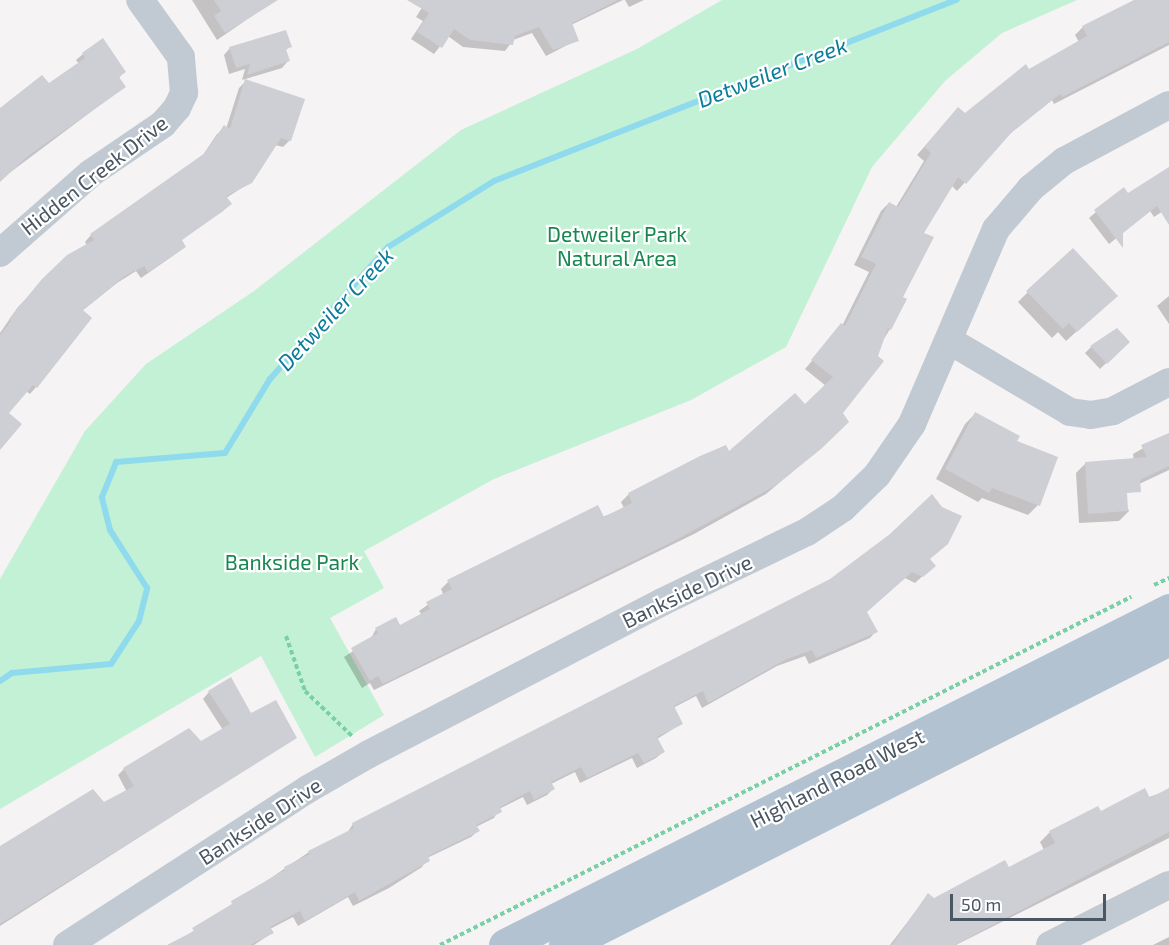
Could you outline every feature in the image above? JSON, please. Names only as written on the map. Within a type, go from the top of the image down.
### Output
[{"type":"main road","name":"Highland Road West","points":[[506,945],[1158,599]]},
{"type":"main road","name":"Highland Road West","points":[[565,945],[1169,639]]},
{"type":"street","name":"Hidden Creek Drive","points":[[0,253],[82,180],[163,124],[177,108],[184,93],[181,57],[173,41],[140,0]]},
{"type":"street","name":"Bankside Drive","points":[[68,945],[308,789],[369,754],[662,602],[807,532],[843,508],[877,474],[912,424],[950,341],[996,229],[1031,188],[1064,161],[1169,105]]},
{"type":"street","points":[[950,341],[1071,412],[1092,415],[1113,411],[1169,382]]},
{"type":"street","points":[[1050,945],[1169,885]]},
{"type":"path","points":[[1158,599],[1169,578]]},
{"type":"path","points":[[440,945],[1137,594]]},
{"type":"path","points":[[286,636],[305,691],[369,754]]},
{"type":"green space","name":"Detweiler Park Natural Area","points":[[722,0],[1077,0],[1002,33],[945,81],[872,167],[786,347],[691,400],[494,479],[364,551],[384,588],[330,618],[384,715],[315,757],[261,656],[0,809],[0,579],[85,431],[146,364],[254,291],[461,130],[637,49]]},
{"type":"building","points":[[214,0],[278,0],[225,33],[214,16],[221,11]]},
{"type":"building","points":[[407,0],[618,0],[572,23],[579,41],[553,50],[539,27],[515,36],[513,45],[470,40],[454,29],[442,48],[417,32],[429,13]]},
{"type":"building","points":[[1134,0],[1169,0],[1169,42],[1062,97],[1060,94],[1012,132],[966,184],[958,177],[924,233],[934,237],[903,297],[907,299],[891,330],[888,328],[878,356],[884,361],[843,413],[849,422],[821,449],[775,486],[674,541],[383,684],[378,676],[370,681],[351,648],[378,633],[375,628],[396,617],[400,625],[430,609],[426,602],[452,589],[447,580],[598,505],[604,517],[632,503],[628,493],[726,445],[729,451],[795,393],[805,404],[833,377],[811,360],[841,323],[845,326],[876,264],[861,257],[889,202],[898,207],[931,153],[924,147],[958,107],[965,113],[1026,64],[1029,69],[1087,36],[1082,26]]},
{"type":"building","points":[[286,30],[292,47],[286,49],[290,61],[247,75],[250,64],[236,68],[229,47]]},
{"type":"building","points":[[103,38],[126,72],[119,77],[126,87],[28,156],[0,182],[0,108],[42,75],[49,83],[85,58],[82,53]]},
{"type":"building","points":[[245,79],[305,99],[291,141],[281,138],[252,183],[226,196],[232,204],[182,240],[186,247],[148,272],[144,266],[125,276],[83,310],[92,318],[37,388],[33,385],[9,413],[22,424],[0,450],[0,335],[11,321],[9,319],[42,279],[67,255],[94,240],[90,234],[205,153],[224,125],[230,129]]},
{"type":"building","points":[[1169,167],[1169,225],[1157,206],[1123,233],[1123,248],[1094,210],[1124,187],[1128,193]]},
{"type":"building","points":[[1073,248],[1118,296],[1077,332],[1069,323],[1063,329],[1026,291]]},
{"type":"building","points":[[1117,328],[1130,342],[1107,364],[1090,346]]},
{"type":"building","points":[[975,412],[1020,436],[1017,441],[1058,457],[1040,506],[992,488],[989,493],[945,469]]},
{"type":"building","points":[[1169,433],[1169,466],[1140,480],[1141,492],[1127,493],[1128,511],[1088,514],[1085,462],[1147,457],[1141,445]]},
{"type":"building","points":[[932,494],[942,507],[962,516],[948,544],[930,559],[936,566],[923,577],[912,572],[867,612],[878,632],[816,658],[812,650],[785,660],[708,703],[703,691],[674,706],[683,724],[657,737],[665,752],[644,763],[638,753],[587,778],[581,767],[551,782],[555,789],[534,800],[530,791],[500,807],[502,812],[476,825],[480,831],[428,856],[430,861],[359,901],[355,892],[305,921],[300,911],[270,927],[274,933],[250,945],[167,945],[194,931],[192,928],[232,904],[231,901],[285,870],[284,867],[310,854],[308,851],[354,828],[352,823],[830,579],[890,534]]},
{"type":"building","points":[[231,677],[251,713],[276,700],[297,738],[0,924],[0,846],[93,789],[104,802],[134,786],[123,768],[189,728],[201,741],[230,724],[208,691]]},
{"type":"building","points":[[1145,788],[1150,798],[1169,788],[1169,832],[955,945],[892,945],[928,893],[934,898],[1005,860],[1009,867],[1055,843],[1049,831],[1098,806],[1101,811]]},
{"type":"waterway","name":"Detweiler Creek","points":[[0,681],[12,673],[111,664],[139,621],[147,588],[110,530],[102,497],[116,462],[225,453],[270,379],[388,247],[494,181],[957,0]]},
{"type":"park label","name":"Bankside Park","points":[[292,562]]}]
